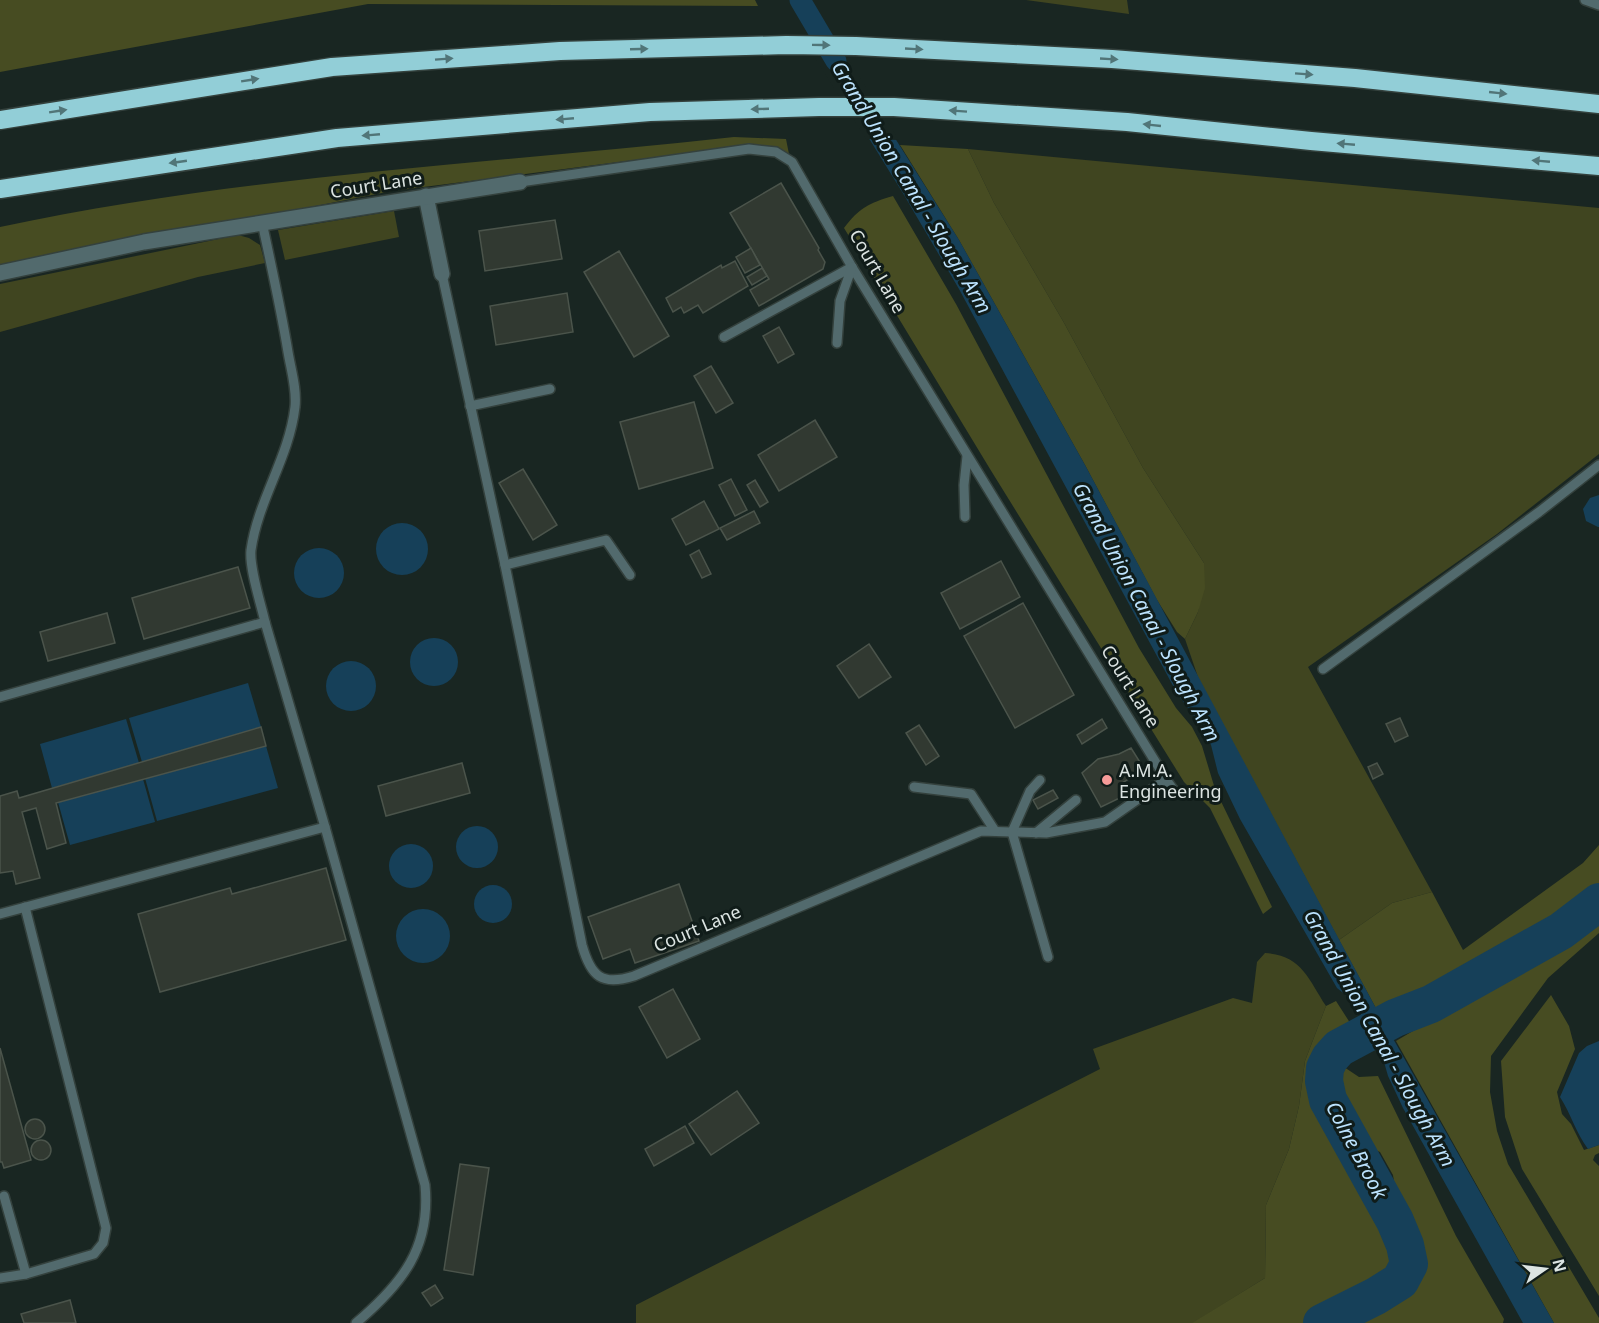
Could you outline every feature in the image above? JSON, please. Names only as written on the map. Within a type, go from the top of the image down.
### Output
[{"type":"highway","points":[[0,120],[333,67],[560,51],[786,45],[856,46],[1112,59],[1343,77],[1599,104]]},
{"type":"highway","points":[[0,189],[337,138],[650,112],[819,107],[894,107],[1126,122],[1300,140],[1599,166]]},
{"type":"street","name":"Court Lane","points":[[0,273],[144,242],[520,182]]},
{"type":"street","points":[[426,196],[442,274]]},
{"type":"lane","points":[[1585,0],[1599,5]]},
{"type":"lane","name":"Court Lane","points":[[442,274],[505,565],[582,945],[591,969],[604,979],[619,981],[634,976],[981,831],[1046,833],[1105,822],[1157,788],[1162,781],[1162,774],[852,267],[792,162],[769,150],[749,149],[520,182]]},
{"type":"lane","points":[[262,222],[296,395],[287,442],[277,474],[262,504],[251,553],[265,622],[326,827],[425,1185],[426,1202],[420,1244],[408,1270],[394,1288],[356,1323]]},
{"type":"lane","points":[[724,337],[852,267]]},
{"type":"lane","points":[[837,343],[840,301],[852,267]]},
{"type":"lane","points":[[470,406],[550,389]]},
{"type":"lane","points":[[965,517],[964,485],[967,456]]},
{"type":"lane","points":[[1323,669],[1539,512],[1599,465]]},
{"type":"lane","points":[[505,565],[606,540],[630,575]]},
{"type":"lane","points":[[0,697],[265,622]]},
{"type":"lane","points":[[1162,774],[1175,792]]},
{"type":"lane","points":[[1040,780],[1030,791],[1012,832],[1048,957]]},
{"type":"lane","points":[[914,787],[972,794],[995,831]]},
{"type":"lane","points":[[1036,833],[1076,800]]},
{"type":"lane","points":[[0,914],[326,827]]},
{"type":"lane","points":[[0,1278],[26,1274],[94,1254],[104,1243],[106,1228],[25,907]]},
{"type":"lane","points":[[4,1196],[26,1274]]},
{"type":"green space","points":[[0,0],[755,0],[758,6],[368,4],[0,72]]},
{"type":"green space","points":[[1026,0],[1127,0],[1129,14]]},
{"type":"green space","points":[[734,137],[786,139],[789,154],[767,146],[751,145],[392,191],[0,268],[0,227],[91,209],[274,183]]},
{"type":"green space","points":[[900,145],[968,149],[994,203],[1063,321],[1143,468],[1204,563],[1205,588],[1198,612],[1185,639],[1177,632],[1157,600],[1085,465],[959,240]]},
{"type":"green space","points":[[968,149],[1599,208],[1599,454],[1497,534],[1308,667],[1432,892],[1392,903],[1339,940],[1199,680],[1185,639],[1198,612],[1204,563],[1143,468],[1063,321],[994,203]]},
{"type":"green space","points":[[893,196],[956,304],[1139,648],[1176,708],[1192,727],[1202,746],[1215,789],[1272,907],[1263,914],[1210,808],[1184,782],[844,228],[865,207]]},
{"type":"green space","points":[[394,211],[399,237],[285,260],[278,230]]},
{"type":"green space","points":[[238,235],[249,238],[260,245],[265,263],[198,277],[0,332],[0,284]]},
{"type":"green space","points":[[1599,845],[1599,898],[1561,929],[1495,966],[1378,1012],[1339,940],[1392,903],[1432,892],[1463,950],[1583,863]]},
{"type":"green space","points":[[1599,908],[1599,933],[1548,978],[1491,1056],[1490,1092],[1497,1131],[1508,1164],[1599,1318],[1599,1323],[1554,1323],[1396,1041],[1500,978]]},
{"type":"green space","points":[[1265,953],[1287,958],[1295,963],[1308,977],[1326,1006],[1305,1061],[1299,1106],[1289,1149],[1266,1205],[1265,1278],[1193,1323],[636,1323],[636,1305],[1100,1069],[1093,1049],[1233,998],[1252,1003],[1257,962]]},
{"type":"green space","points":[[1551,995],[1569,1026],[1575,1049],[1557,1092],[1562,1114],[1571,1124],[1584,1150],[1599,1145],[1599,1153],[1593,1160],[1599,1166],[1599,1296],[1522,1169],[1505,1117],[1501,1061]]},
{"type":"green space","points":[[1336,1001],[1354,1029],[1323,1049],[1317,1076],[1327,1111],[1373,1187],[1402,1247],[1406,1263],[1396,1279],[1313,1323],[1192,1323],[1265,1278],[1266,1205],[1289,1149],[1299,1106],[1305,1061],[1326,1006]]},
{"type":"green space","points":[[1334,1065],[1341,1065],[1359,1077],[1378,1076],[1456,1236],[1504,1319],[1503,1323],[1334,1323],[1406,1283],[1415,1262],[1399,1213],[1393,1175],[1380,1152],[1365,1146],[1337,1110],[1332,1088]]},
{"type":"water","points":[[813,48],[839,49],[959,240],[1085,465],[1378,1012],[1554,1323],[1523,1323],[1403,1108],[1388,1076],[1380,1048],[1353,1001],[1337,988],[1240,819],[1218,773],[1211,745],[1201,725],[1178,695],[959,289]]},
{"type":"water","points":[[1599,495],[1598,527],[1586,521],[1583,509],[1590,498]]},
{"type":"water","points":[[397,523],[407,523],[421,530],[428,549],[421,568],[407,575],[397,575],[387,571],[380,564],[376,554],[376,544],[380,534],[387,527]]},
{"type":"water","points":[[324,548],[337,555],[343,563],[343,583],[337,591],[329,597],[314,598],[301,591],[295,583],[294,568],[301,555],[309,549]]},
{"type":"water","points":[[429,638],[439,638],[454,648],[458,662],[457,671],[448,682],[439,686],[429,686],[414,676],[410,667],[410,657],[420,642]]},
{"type":"water","points":[[356,661],[369,668],[375,676],[375,696],[369,704],[361,710],[346,711],[333,704],[327,696],[326,681],[333,668],[341,662]]},
{"type":"water","points":[[248,683],[261,727],[142,762],[129,718]]},
{"type":"water","points":[[126,719],[139,763],[52,788],[40,744]]},
{"type":"water","points":[[266,746],[278,788],[157,821],[145,778]]},
{"type":"water","points":[[143,779],[155,822],[70,845],[58,802]]},
{"type":"water","points":[[477,826],[492,832],[498,847],[492,862],[477,868],[462,862],[456,847],[462,832]]},
{"type":"water","points":[[411,844],[426,851],[433,866],[426,881],[411,888],[396,881],[389,866],[396,851]]},
{"type":"water","points":[[493,885],[507,890],[512,904],[507,918],[493,923],[479,918],[474,904],[479,890]]},
{"type":"water","points":[[423,909],[433,911],[442,917],[448,926],[450,936],[448,946],[442,955],[433,961],[423,963],[413,961],[404,955],[398,946],[396,936],[398,926],[404,917],[413,911]]},
{"type":"water","points":[[1599,1041],[1599,1145],[1588,1149],[1560,1097],[1579,1053],[1587,1046]]},
{"type":"pier","points":[[841,47],[899,140],[866,139],[810,50]]},
{"type":"building","points":[[781,183],[825,262],[823,269],[759,306],[750,290],[769,279],[730,213]]},
{"type":"building","points":[[555,220],[562,259],[485,271],[479,231]]},
{"type":"building","points":[[751,248],[760,265],[745,273],[736,257]]},
{"type":"building","points":[[619,251],[669,336],[634,357],[584,272]]},
{"type":"building","points":[[735,261],[748,286],[703,313],[698,305],[684,313],[681,307],[673,312],[666,298],[721,265],[722,268]]},
{"type":"building","points":[[762,268],[767,276],[752,285],[747,277]]},
{"type":"building","points":[[567,293],[573,332],[496,345],[490,306]]},
{"type":"building","points":[[779,327],[794,354],[778,363],[763,336]]},
{"type":"building","points":[[711,366],[733,403],[716,413],[694,376]]},
{"type":"building","points":[[694,402],[713,468],[639,489],[620,422]]},
{"type":"building","points":[[815,420],[837,457],[779,491],[758,455]]},
{"type":"building","points":[[523,469],[557,525],[533,540],[499,483]]},
{"type":"building","points":[[731,479],[747,510],[735,516],[719,485]]},
{"type":"building","points":[[755,480],[768,502],[760,507],[747,485]]},
{"type":"building","points":[[704,501],[719,529],[686,545],[672,519]]},
{"type":"building","points":[[754,511],[760,523],[727,540],[720,528]]},
{"type":"building","points":[[699,550],[711,574],[702,578],[690,555]]},
{"type":"building","points":[[1001,561],[1020,597],[960,629],[941,593]]},
{"type":"building","points":[[238,567],[250,608],[144,639],[132,598]]},
{"type":"building","points":[[1023,603],[1074,695],[1015,728],[964,636]]},
{"type":"building","points":[[107,613],[115,643],[48,661],[40,632]]},
{"type":"building","points":[[869,644],[891,677],[859,698],[837,666]]},
{"type":"building","points":[[1400,718],[1408,736],[1395,742],[1386,724]]},
{"type":"building","points":[[1102,719],[1107,728],[1082,744],[1077,735]]},
{"type":"building","points":[[919,725],[939,756],[926,765],[906,733]]},
{"type":"building","points":[[261,727],[266,746],[56,803],[66,843],[47,849],[36,808],[22,812],[40,878],[16,884],[13,871],[0,873],[0,796],[17,791],[19,798]]},
{"type":"building","name":"A.M.A. Engineering","points":[[1131,748],[1143,767],[1122,783],[1128,794],[1101,807],[1082,773],[1098,759],[1119,754]]},
{"type":"building","points":[[462,763],[470,793],[386,816],[378,786]]},
{"type":"building","points":[[1377,763],[1383,774],[1373,779],[1368,767]]},
{"type":"building","points":[[1053,790],[1058,798],[1038,809],[1033,800]]},
{"type":"building","points":[[326,868],[346,940],[160,992],[138,914],[230,888],[232,894]]},
{"type":"building","points":[[679,884],[699,941],[635,963],[630,949],[603,959],[588,917]]},
{"type":"building","points":[[673,989],[700,1039],[667,1058],[639,1007]]},
{"type":"building","points":[[0,1048],[31,1160],[4,1168],[0,1162]]},
{"type":"building","points":[[737,1091],[759,1123],[711,1155],[689,1124]]},
{"type":"building","points":[[35,1119],[42,1122],[45,1129],[42,1136],[35,1139],[28,1136],[25,1129],[28,1122]]},
{"type":"building","points":[[685,1126],[694,1143],[654,1166],[645,1149]]},
{"type":"building","points":[[41,1140],[48,1143],[51,1150],[48,1157],[41,1160],[34,1157],[31,1150],[34,1143]]},
{"type":"building","points":[[460,1164],[489,1168],[473,1275],[444,1270]]},
{"type":"building","points":[[435,1285],[443,1298],[431,1306],[422,1293]]},
{"type":"building","points":[[70,1300],[76,1323],[24,1323],[21,1314]]},
{"type":"waterway","name":"Grand Union Canal - Slough Arm","points":[[800,0],[836,61]]},
{"type":"waterway","name":"Colne Brook","points":[[1322,1323],[1376,1296],[1400,1281],[1409,1264],[1405,1245],[1395,1221],[1328,1100],[1324,1081],[1325,1068],[1330,1058],[1339,1048],[1395,1018],[1431,1004],[1561,931],[1599,902]]},
{"type":"place","name":"A.M.A. Engineering","points":[[1107,780]]}]
